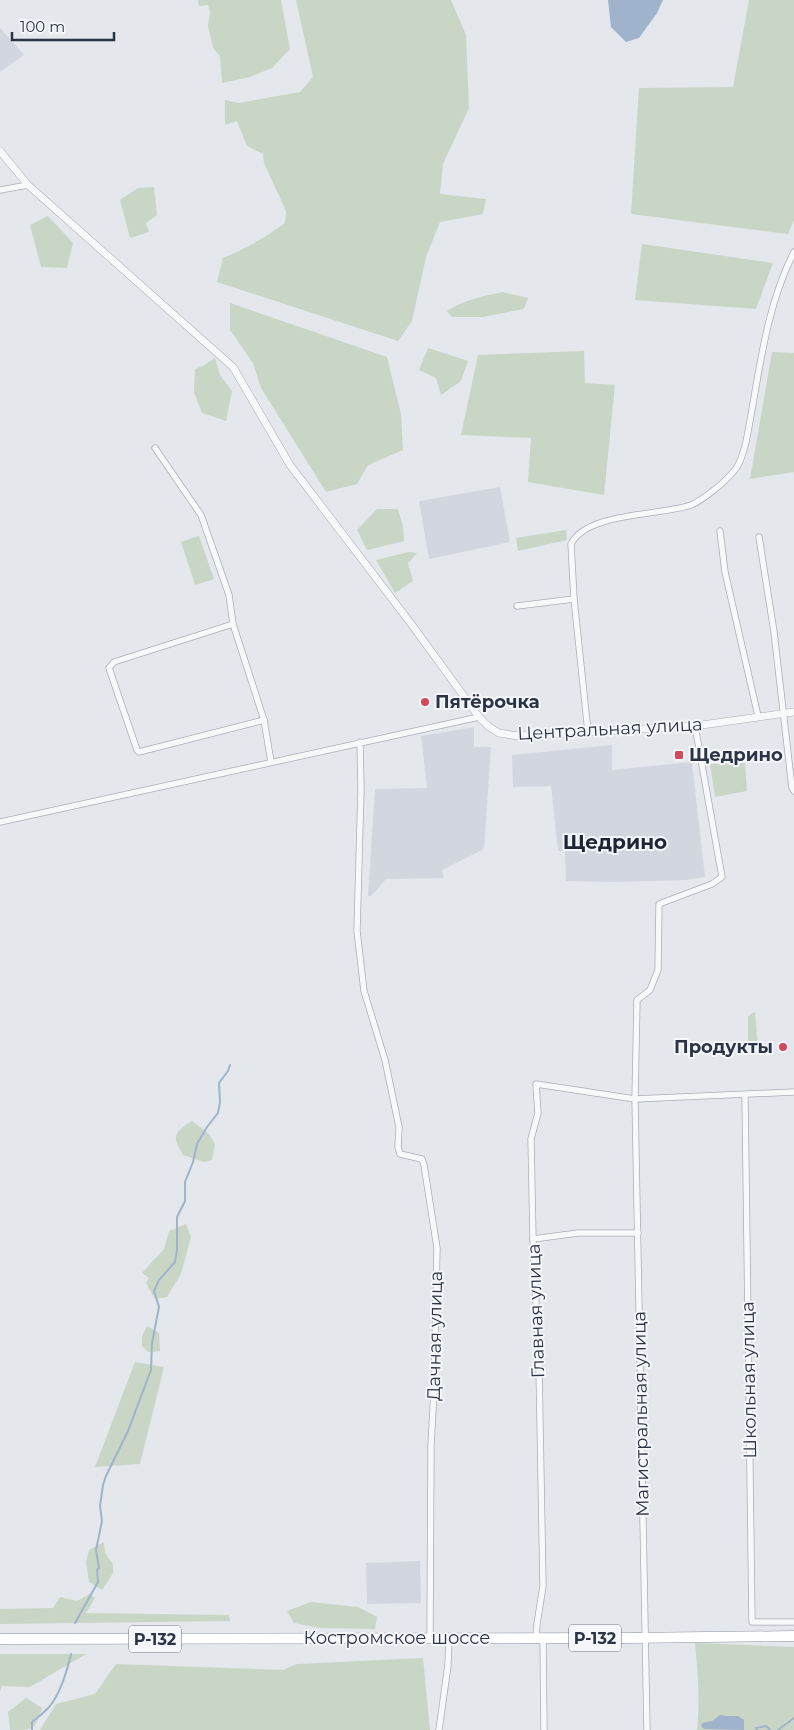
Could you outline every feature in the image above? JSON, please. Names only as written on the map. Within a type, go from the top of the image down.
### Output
[{"type":"highway","name":"Костромское шоссе","points":[[0,1639],[794,1636]]},
{"type":"street","name":"Центральная улица","points":[[0,151],[28,185],[233,367],[290,465],[361,557],[479,717],[489,727],[499,733],[508,735],[543,735],[695,726],[794,712]]},
{"type":"street","points":[[0,190],[28,185]]},
{"type":"street","points":[[588,732],[574,599],[571,544],[581,530],[601,522],[691,505],[700,500],[734,472],[742,460],[768,325],[784,271],[794,252]]},
{"type":"street","points":[[155,448],[200,515],[229,595],[233,624],[264,720],[270,762]]},
{"type":"street","points":[[720,531],[725,572],[758,716]]},
{"type":"street","points":[[759,537],[774,632],[792,788],[794,791]]},
{"type":"street","points":[[517,606],[574,599]]},
{"type":"street","points":[[233,624],[114,662],[109,668],[139,752],[264,720]]},
{"type":"street","points":[[0,822],[479,717]]},
{"type":"street","name":"Магистральная улица","points":[[647,1730],[647,1638],[635,1099],[637,1000],[650,990],[658,970],[660,904],[712,884],[722,877],[695,726]]},
{"type":"street","name":"Дачная улица","points":[[360,742],[361,789],[357,931],[364,991],[383,1055],[399,1126],[398,1147],[400,1154],[422,1159],[437,1248],[431,1446],[430,1638]]},
{"type":"street","name":"Главная улица","points":[[544,1730],[540,1638],[536,1624],[543,1586],[539,1367],[531,1140],[538,1113],[536,1084],[635,1099]]},
{"type":"street","points":[[635,1099],[794,1092]]},
{"type":"street","name":"Школьная улица","points":[[745,1095],[752,1622],[794,1622]]},
{"type":"street","points":[[533,1239],[578,1233],[638,1233]]},
{"type":"street","points":[[438,1730],[448,1665],[449,1638]]},
{"type":"shaded area","points":[[0,28],[24,55],[0,72]]},
{"type":"shaded area","points":[[500,487],[510,542],[429,559],[419,501]]},
{"type":"shaded area","points":[[474,727],[474,747],[491,747],[484,849],[442,870],[444,878],[386,879],[371,896],[368,896],[375,789],[427,788],[421,736]]},
{"type":"shaded area","points":[[612,745],[612,770],[692,762],[705,877],[686,880],[566,881],[565,851],[558,851],[551,786],[513,787],[512,755]]},
{"type":"shaded area","points":[[420,1561],[421,1603],[367,1604],[366,1563]]},
{"type":"green space","points":[[198,0],[281,0],[290,49],[272,68],[250,77],[222,83],[220,56],[213,48],[208,26],[210,12],[208,5],[199,6]]},
{"type":"green space","points":[[296,0],[451,0],[466,35],[469,108],[443,164],[440,194],[486,199],[483,214],[440,222],[426,257],[412,321],[398,341],[217,282],[223,258],[255,242],[285,223],[286,211],[264,163],[263,154],[247,146],[237,121],[225,125],[225,100],[239,103],[300,92],[313,77]]},
{"type":"green space","points":[[749,0],[794,0],[794,220],[788,234],[631,214],[639,88],[733,87]]},
{"type":"green space","points":[[154,187],[157,215],[146,223],[149,232],[130,238],[120,200],[138,188]]},
{"type":"green space","points":[[48,216],[73,243],[67,268],[41,267],[30,225]]},
{"type":"green space","points":[[642,244],[773,263],[756,309],[635,300]]},
{"type":"green space","points":[[503,292],[528,298],[524,309],[483,317],[452,317],[447,311],[467,301]]},
{"type":"green space","points":[[230,303],[387,357],[401,414],[403,450],[368,465],[357,484],[326,492],[261,388],[253,363],[230,330]]},
{"type":"green space","points":[[428,348],[468,361],[461,381],[441,395],[436,378],[419,370]]},
{"type":"green space","points":[[584,351],[585,383],[615,385],[604,495],[528,482],[531,438],[461,435],[478,355]]},
{"type":"green space","points":[[772,352],[794,353],[794,472],[750,479]]},
{"type":"green space","points":[[215,358],[220,375],[232,391],[226,421],[202,413],[194,392],[195,369]]},
{"type":"green space","points":[[377,509],[398,509],[403,526],[404,541],[367,550],[357,530]]},
{"type":"green space","points":[[566,530],[567,540],[518,551],[516,538]]},
{"type":"green space","points":[[199,536],[214,579],[195,585],[181,542]]},
{"type":"green space","points":[[409,552],[417,553],[408,563],[413,581],[395,593],[376,560]]},
{"type":"green space","points":[[745,763],[747,791],[715,797],[710,764]]},
{"type":"green space","points":[[755,1012],[758,1047],[748,1048],[748,1017]]},
{"type":"green space","points":[[192,1121],[209,1134],[215,1144],[212,1160],[204,1162],[183,1155],[179,1148],[176,1135]]},
{"type":"green space","points":[[186,1224],[191,1237],[181,1274],[167,1297],[155,1299],[146,1283],[149,1278],[142,1273],[164,1249],[169,1231]]},
{"type":"green space","points":[[147,1326],[159,1333],[160,1351],[148,1352],[142,1346],[142,1336]]},
{"type":"green space","points":[[135,1362],[164,1367],[140,1464],[95,1467]]},
{"type":"green space","points":[[104,1542],[105,1553],[113,1564],[113,1573],[102,1590],[89,1582],[86,1562],[89,1550]]},
{"type":"green space","points":[[90,1594],[95,1598],[86,1613],[229,1615],[230,1621],[0,1624],[0,1609],[53,1608],[60,1597],[77,1601]]},
{"type":"green space","points":[[311,1602],[358,1607],[377,1617],[375,1629],[320,1628],[294,1623],[287,1611]]},
{"type":"green space","points":[[695,1643],[794,1647],[794,1730],[697,1730],[698,1686]]},
{"type":"green space","points":[[0,1654],[86,1654],[30,1687],[2,1686],[0,1692]]},
{"type":"green space","points":[[423,1658],[430,1730],[40,1730],[56,1704],[95,1694],[116,1664],[283,1670],[297,1664]]},
{"type":"green space","points":[[26,1698],[42,1708],[35,1725],[25,1730],[10,1730],[8,1712]]},
{"type":"water","points":[[608,0],[663,0],[657,13],[639,38],[626,42],[611,27]]},
{"type":"water","points":[[720,1715],[738,1716],[744,1720],[744,1730],[704,1729],[701,1726],[702,1723],[712,1721]]},
{"type":"waterway","points":[[75,1623],[98,1582],[97,1570],[99,1568],[96,1550],[102,1521],[100,1506],[103,1485],[128,1431],[151,1370],[152,1343],[159,1307],[154,1291],[159,1280],[175,1262],[177,1217],[185,1201],[185,1182],[193,1162],[197,1144],[218,1113],[220,1102],[219,1083],[230,1065]]},
{"type":"waterway","points":[[32,1730],[32,1722],[54,1700],[71,1654]]},
{"type":"waterway","points":[[778,1730],[794,1718]]},
{"type":"waterway","points":[[757,1730],[756,1728],[766,1726],[770,1730]]},
{"type":"place","name":"Пятёрочка","points":[[425,702]]},
{"type":"place","name":"Щедрино","points":[[679,755]]},
{"type":"place","name":"Продукты","points":[[783,1047]]},
{"type":"district","name":"Щедрино","points":[[615,842]]}]
